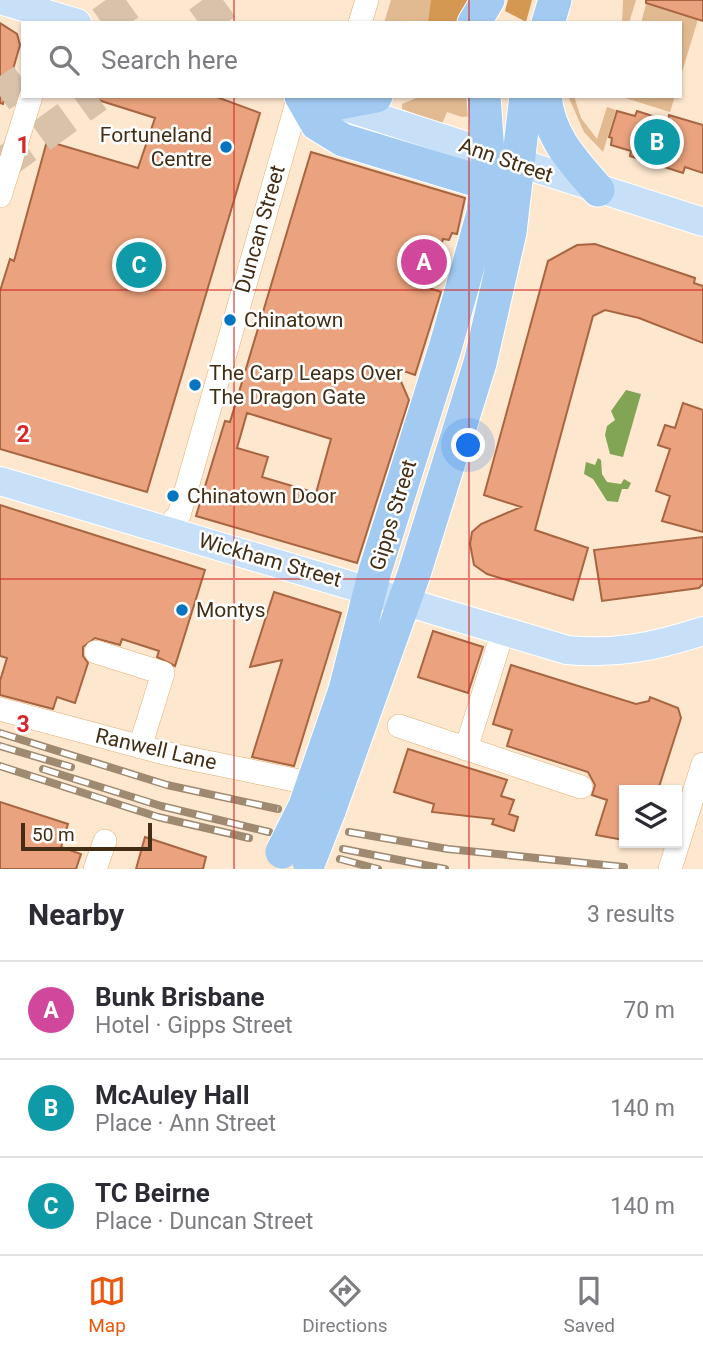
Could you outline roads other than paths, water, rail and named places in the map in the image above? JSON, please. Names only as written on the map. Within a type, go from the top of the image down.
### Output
[{"type":"highway","points":[[475,21],[490,0]]},
{"type":"highway","points":[[489,21],[490,0]]},
{"type":"highway","points":[[549,21],[555,0]]},
{"type":"highway","points":[[315,98],[317,124],[343,140],[502,173]]},
{"type":"highway","points":[[484,98],[502,173]]},
{"type":"highway","points":[[502,173],[525,98]]},
{"type":"highway","points":[[545,98],[549,120],[563,150],[598,190]]},
{"type":"highway","name":"Gipps Street","points":[[316,800],[370,590],[472,257],[502,173]]},
{"type":"highway","name":"Gipps Street","points":[[292,863],[316,800],[404,601],[480,363],[502,274],[502,173]]},
{"type":"main road","points":[[0,0],[62,15]]},
{"type":"main road","name":"Ann Street","points":[[502,173],[598,190],[703,222]]},
{"type":"main road","name":"Wickham Street","points":[[0,481],[172,525],[543,644],[592,653],[641,649],[703,631]]},
{"type":"street","points":[[361,21],[367,0]]},
{"type":"street","points":[[0,196],[30,98]]},
{"type":"street","name":"Duncan Street","points":[[172,525],[179,515],[185,484],[262,218],[315,98]]},
{"type":"street","points":[[466,749],[503,631]]},
{"type":"street","points":[[96,652],[163,673],[140,747]]},
{"type":"street","name":"Ranwell Lane","points":[[0,709],[140,747],[316,800]]},
{"type":"street","points":[[399,726],[581,788]]},
{"type":"street","points":[[674,865],[703,764]]},
{"type":"street","points":[[95,869],[105,841]]},
{"type":"tunnel","points":[[105,21],[134,0]]},
{"type":"tunnel","points":[[202,21],[230,0]]},
{"type":"tunnel","points":[[0,96],[21,81]]},
{"type":"tunnel","points":[[0,166],[94,98]]},
{"type":"railway","points":[[0,733],[167,785],[278,809]]},
{"type":"railway","points":[[0,746],[71,767]]},
{"type":"railway","points":[[0,766],[158,817],[249,838]]},
{"type":"railway","points":[[43,769],[161,806],[269,832]]},
{"type":"railway","points":[[349,832],[448,849],[624,867]]},
{"type":"railway","points":[[343,849],[445,869]]},
{"type":"railway","points":[[340,859],[378,869]]},
{"type":"place","name":"McAuley Hall","points":[[657,142]]},
{"type":"place","name":"Fortuneland Centre","points":[[226,147]]},
{"type":"place","name":"Bunk Brisbane","points":[[424,262]]},
{"type":"place","name":"TC Beirne","points":[[139,265]]},
{"type":"place","name":"Chinatown","points":[[230,320]]},
{"type":"place","name":"The Carp Leaps Over The Dragon Gate","points":[[195,385]]},
{"type":"place","name":"Chinatown Door","points":[[173,496]]},
{"type":"place","name":"Montys","points":[[182,610]]}]
